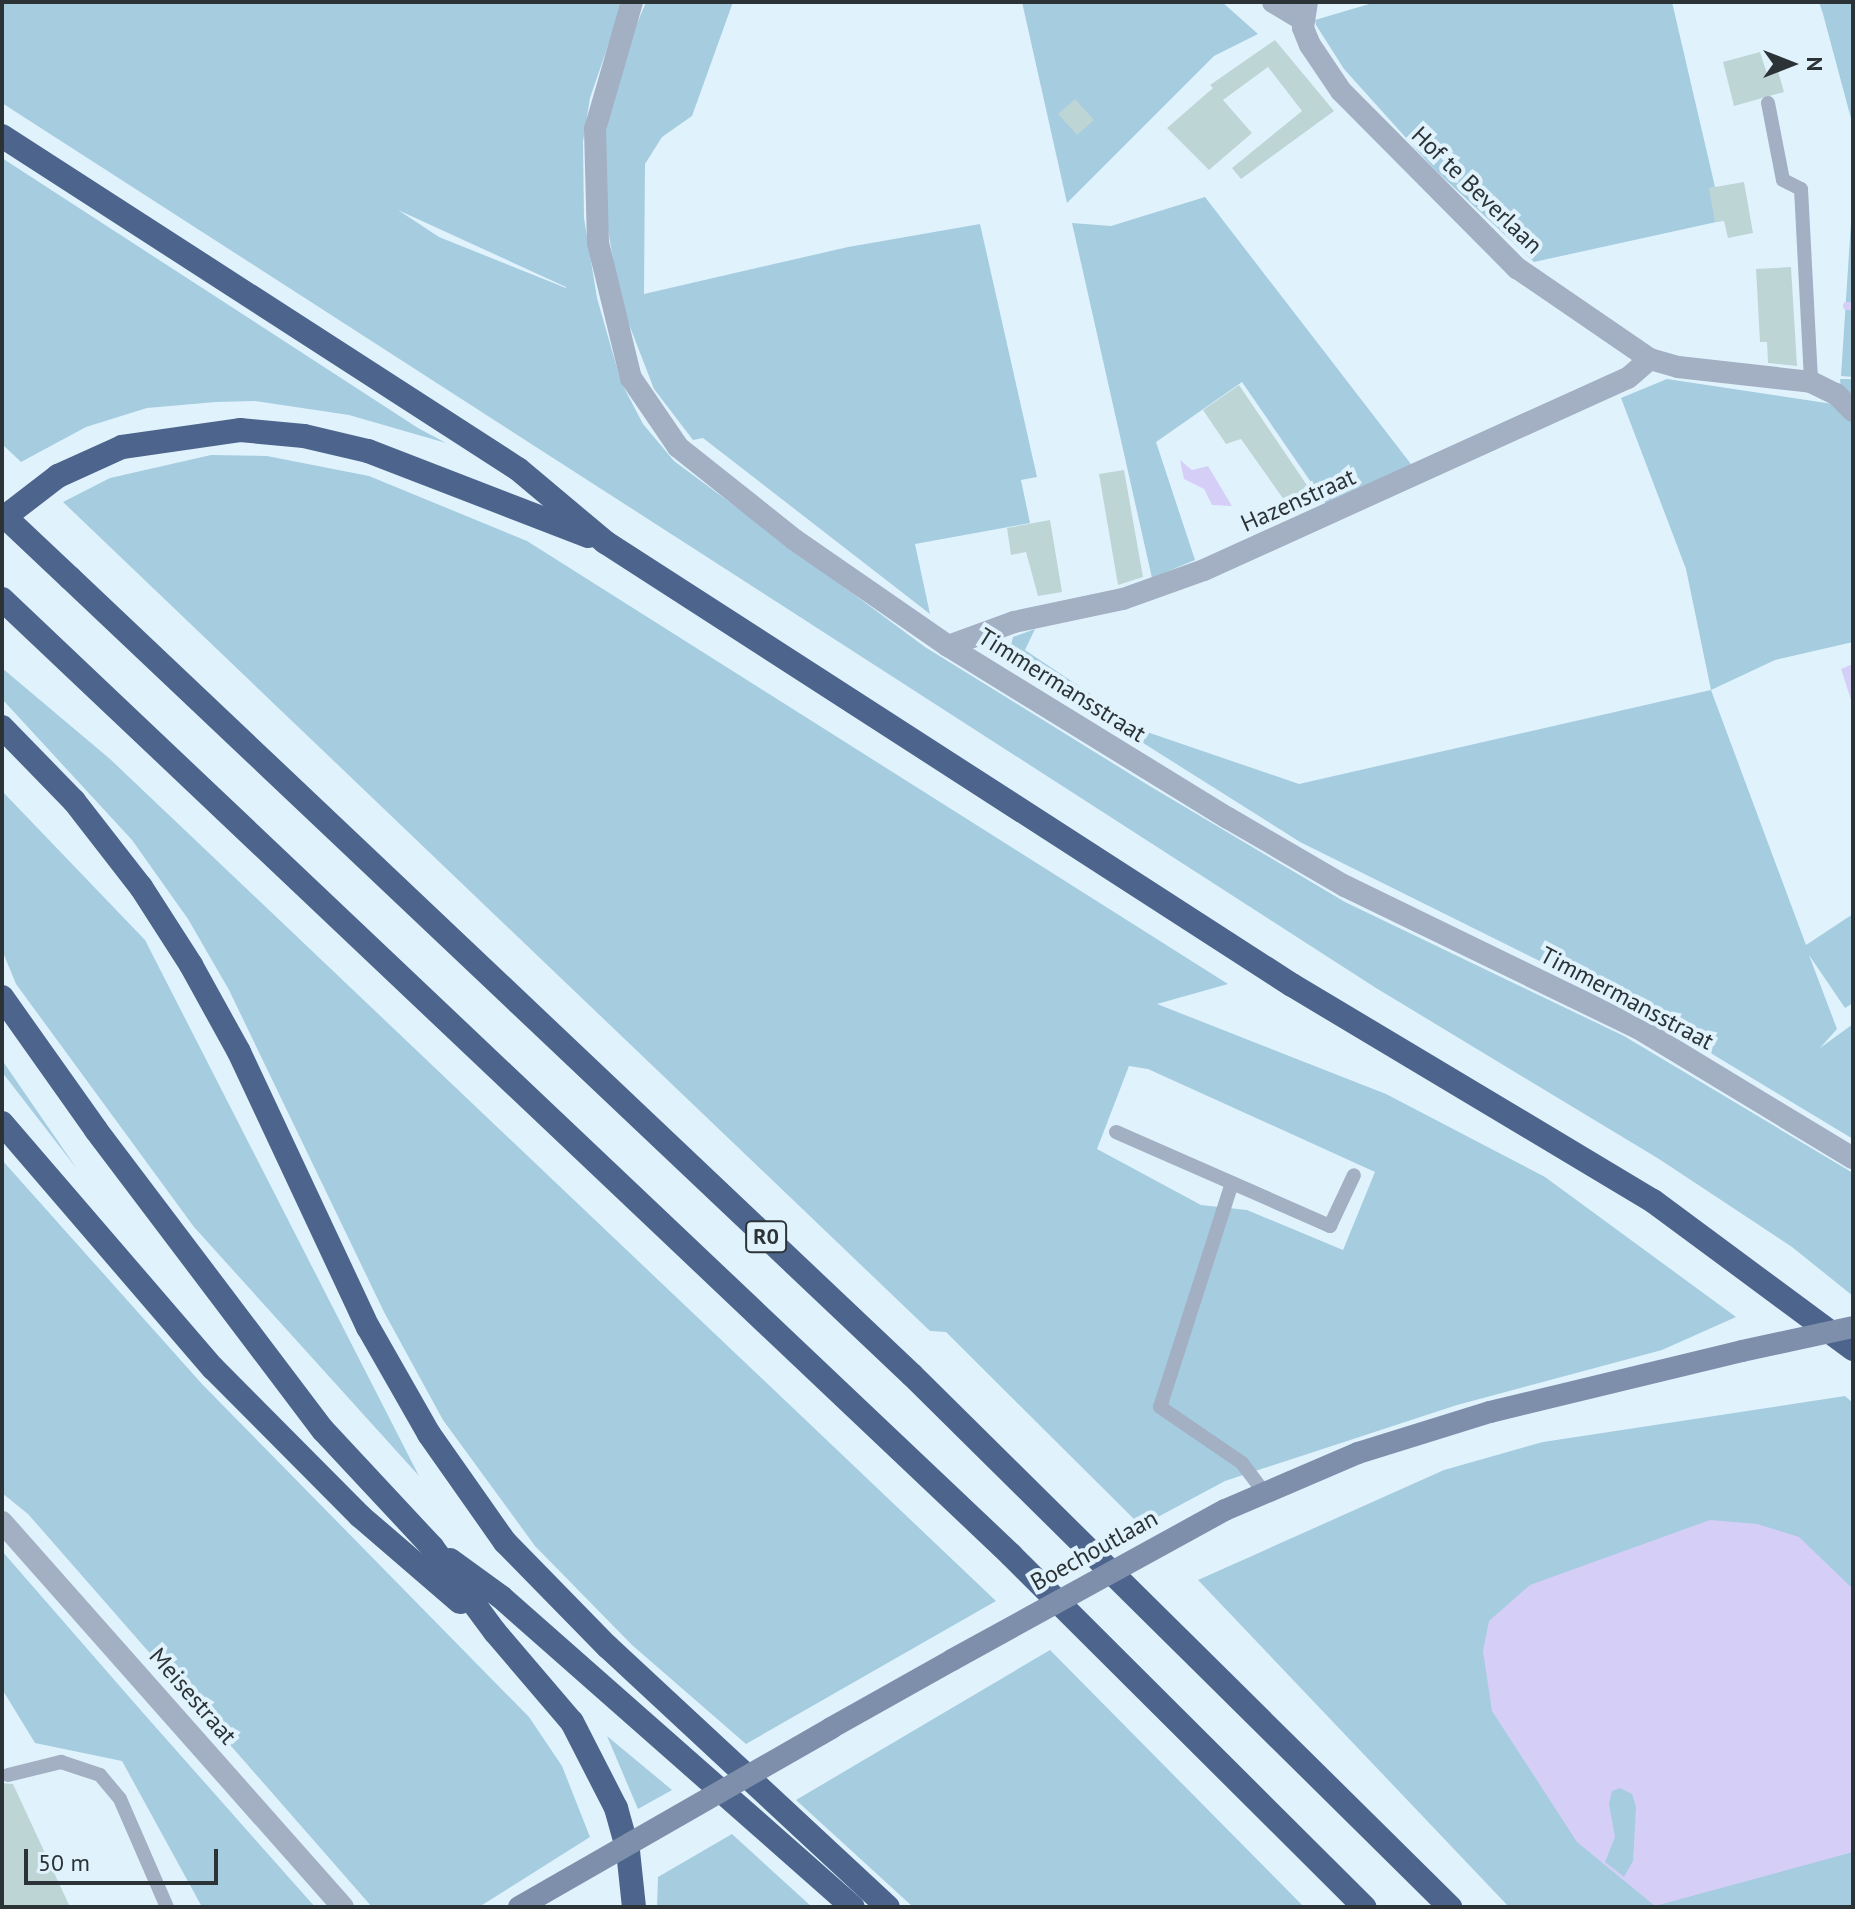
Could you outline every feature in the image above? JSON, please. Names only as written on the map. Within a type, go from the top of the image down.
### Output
[{"type":"highway","points":[[2,136],[518,469],[605,542],[1292,985],[1653,1201],[1853,1349]]},
{"type":"highway","points":[[2,517],[58,476],[122,447],[240,430],[304,436],[368,451],[605,542]]},
{"type":"highway","name":"R0","points":[[2,517],[924,1386],[1450,1907]]},
{"type":"highway","name":"R0","points":[[2,599],[1000,1544],[1364,1907]]},
{"type":"highway","points":[[2,727],[74,801],[141,887],[191,965],[239,1052],[368,1327],[429,1434],[505,1542],[608,1647],[888,1907]]},
{"type":"highway","points":[[2,997],[96,1130],[323,1430],[432,1547],[495,1632],[572,1722],[600,1770],[628,1851],[634,1907]]},
{"type":"highway","points":[[2,1123],[213,1368],[360,1516],[495,1632]]},
{"type":"highway","points":[[432,1547],[501,1597],[853,1907]]},
{"type":"main road","name":"Boechoutlaan","points":[[519,1907],[952,1660],[1263,1491],[1358,1453],[1490,1412],[1853,1327]]},
{"type":"street","name":"Timmermansstraat","points":[[632,2],[599,106],[593,188],[598,243],[631,378],[678,447],[732,493],[948,646],[1345,886],[1638,1028],[1853,1158]]},
{"type":"street","points":[[1273,2],[1305,11]]},
{"type":"street","name":"Hof te Beverlaan","points":[[1305,11],[1310,45],[1341,91],[1517,268],[1650,359],[1678,367],[1811,382],[1836,394],[1853,411]]},
{"type":"street","name":"Hazenstraat","points":[[948,646],[1014,622],[1123,599],[1204,570],[1628,378],[1650,359]]},
{"type":"street","name":"Meisestraat","points":[[2,1522],[343,1907]]},
{"type":"lane","points":[[1768,103],[1783,180],[1801,189],[1811,382]]},
{"type":"lane","points":[[1116,1132],[1330,1226],[1354,1175]]},
{"type":"lane","points":[[1232,1183],[1160,1407],[1242,1463],[1263,1491]]},
{"type":"lane","points":[[8,1775],[61,1762],[100,1775],[120,1799],[167,1907]]},
{"type":"shaded area","points":[[2,2],[623,2],[590,98],[583,142],[584,218],[597,298],[621,382],[643,424],[674,461],[925,647],[1148,785],[1345,902],[1624,1036],[1853,1173],[1853,1296],[1792,1247],[1659,1159],[1376,988],[2,103]],"holes":[[[398,210],[566,287],[439,237]]]},
{"type":"shaded area","points":[[646,2],[733,2],[692,116],[662,137],[645,164],[644,294],[848,247],[980,224],[1037,477],[1021,480],[1030,523],[915,544],[930,614],[703,438],[693,440],[654,389],[620,301],[606,218],[606,130],[628,45]]},
{"type":"shaded area","points":[[1022,2],[1222,2],[1258,34],[1214,56],[1067,203]]},
{"type":"shaded area","points":[[1376,2],[1672,2],[1715,187],[1709,188],[1721,221],[1534,262],[1434,169],[1344,69],[1316,25],[1315,20]]},
{"type":"shaded area","points":[[1819,2],[1853,2],[1853,126],[1823,14]]},
{"type":"shaded area","points":[[2,158],[418,428],[446,443],[349,415],[255,401],[216,402],[147,408],[86,427],[21,462],[2,444]]},
{"type":"shaded area","points":[[1853,192],[1853,377],[1841,376]]},
{"type":"shaded area","points":[[1205,197],[1414,468],[1326,504],[1242,382],[1156,442],[1195,560],[1152,578],[1072,223],[1111,226]]},
{"type":"shaded area","points":[[1667,379],[1833,404],[1843,411],[1840,379],[1853,379],[1853,642],[1775,660],[1711,690],[1686,569],[1621,398]]},
{"type":"shaded area","points":[[211,455],[267,456],[369,476],[527,541],[1228,984],[1157,1004],[1386,1094],[1545,1177],[1736,1317],[1662,1350],[1457,1405],[1225,1481],[1141,1526],[946,1332],[930,1331],[63,502],[110,478]],"holes":[[[1129,1066],[1148,1069],[1375,1172],[1343,1250],[1247,1210],[1201,1205],[1097,1149]]]},
{"type":"shaded area","points":[[1180,460],[1192,470],[1208,466],[1232,506],[1212,505],[1204,489],[1184,479]]},
{"type":"shaded area","points":[[1035,629],[1025,650],[1147,732],[1299,784],[1711,690],[1806,945],[1853,914],[1853,1003],[1845,1008],[1809,955],[1837,1029],[1820,1048],[1853,1024],[1853,1139],[1646,1014],[1300,842],[1029,671],[1009,653],[1013,637]]},
{"type":"shaded area","points":[[1853,664],[1853,706],[1841,669]]},
{"type":"shaded area","points":[[2,668],[110,759],[996,1601],[746,1744],[632,1645],[535,1546],[443,1420],[384,1312],[229,990],[188,919],[132,840],[2,699]]},
{"type":"shaded area","points":[[2,791],[145,940],[419,1476],[194,1227],[16,984],[2,950]]},
{"type":"shaded area","points":[[2,1060],[77,1169],[2,1072]]},
{"type":"shaded area","points":[[2,1160],[202,1384],[529,1717],[562,1766],[590,1837],[479,1907],[372,1907],[28,1514],[2,1493]]},
{"type":"shaded area","points":[[1845,1396],[1853,1403],[1853,1907],[1509,1907],[1198,1580],[1444,1470],[1543,1442]]},
{"type":"shaded area","points":[[1710,1520],[1757,1524],[1799,1537],[1853,1589],[1853,1852],[1655,1906],[1577,1842],[1492,1711],[1483,1651],[1489,1621],[1530,1585]],"holes":[[[1620,1788],[1632,1794],[1636,1807],[1633,1861],[1624,1877],[1605,1862],[1615,1837],[1609,1804],[1612,1791]]]},
{"type":"shaded area","points":[[2,1551],[315,1907],[202,1907],[122,1761],[35,1743],[2,1689]]},
{"type":"shaded area","points":[[1050,1650],[1304,1907],[913,1907],[796,1800]]},
{"type":"shaded area","points":[[607,1736],[672,1790],[638,1809]]},
{"type":"shaded area","points":[[732,1834],[812,1907],[657,1907],[658,1877]]},
{"type":"building","points":[[1275,40],[1334,111],[1241,179],[1232,168],[1302,111],[1268,67],[1223,100],[1252,133],[1209,170],[1167,128],[1213,88],[1210,85]]},
{"type":"building","points":[[1760,52],[1767,74],[1778,71],[1784,92],[1734,106],[1723,62]]},
{"type":"building","points":[[1075,99],[1094,120],[1077,135],[1058,114]]},
{"type":"building","points":[[1744,182],[1753,233],[1728,238],[1724,221],[1715,222],[1709,188]]},
{"type":"building","points":[[1791,267],[1797,366],[1768,363],[1767,342],[1760,342],[1756,269]]},
{"type":"building","points":[[1239,385],[1319,503],[1294,514],[1241,439],[1226,444],[1203,410]]},
{"type":"building","points":[[1124,470],[1143,577],[1118,585],[1099,474]]},
{"type":"building","points":[[1050,520],[1062,592],[1038,596],[1026,552],[1011,555],[1007,528]]},
{"type":"building","points":[[2,1783],[13,1784],[70,1907],[2,1907]]},
{"type":"waterway","points":[[1847,306],[1853,306]]}]
